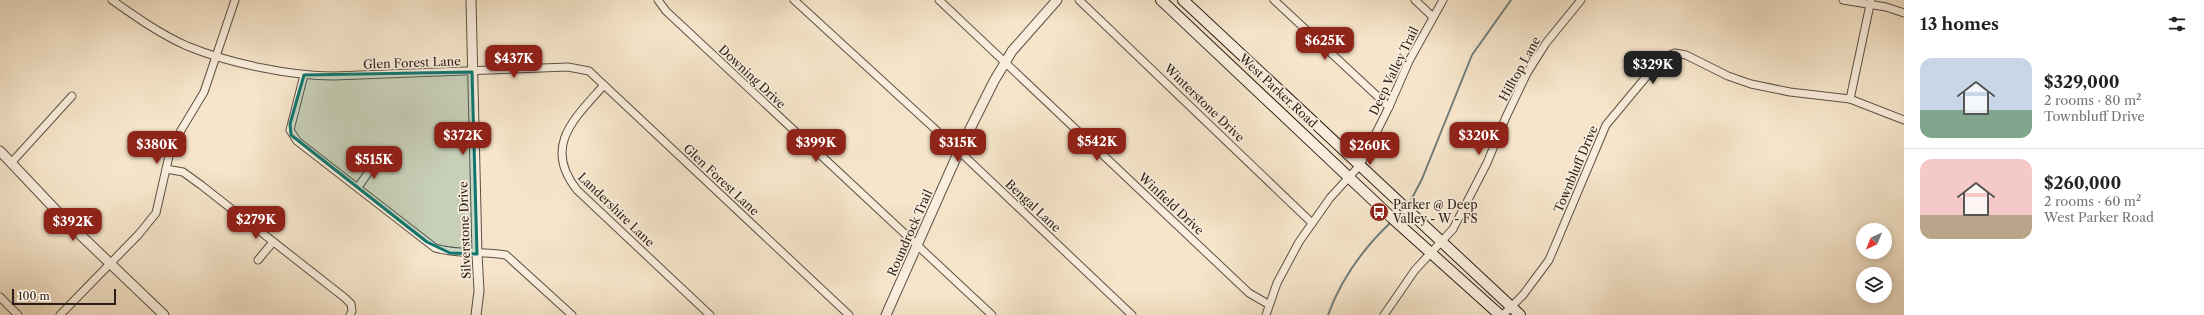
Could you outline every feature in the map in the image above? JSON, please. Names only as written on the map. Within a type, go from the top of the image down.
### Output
[{"type":"main road","name":"West Parker Road","points":[[1161,0],[1430,253],[1500,315]]},
{"type":"main road","name":"West Parker Road","points":[[1183,0],[1520,315]]},
{"type":"street","name":"Glen Forest Lane","points":[[112,0],[172,38],[217,56],[304,75],[334,76],[580,68],[588,71],[850,315]]},
{"type":"street","points":[[60,315],[110,262],[149,224],[156,213],[166,168],[174,144],[204,92],[235,0]]},
{"type":"street","name":"Silverstone Drive","points":[[471,0],[479,291],[476,315]]},
{"type":"street","name":"Downing Drive","points":[[658,0],[666,12],[918,244],[992,315]]},
{"type":"street","name":"Bengal Lane","points":[[794,0],[959,151],[1132,315]]},
{"type":"street","name":"Winfield Drive","points":[[939,0],[1249,293],[1268,304]]},
{"type":"street","name":"Roundrock Trail","points":[[886,315],[959,151],[1005,62],[1022,38],[1057,0]]},
{"type":"street","name":"Winterstone Drive","points":[[1079,0],[1312,223]]},
{"type":"street","points":[[1274,0],[1389,107]]},
{"type":"street","points":[[1415,0],[1433,17]]},
{"type":"street","name":"Deep Valley Trail","points":[[1266,315],[1268,304],[1288,261],[1330,198],[1360,165],[1389,107],[1409,61],[1444,0]]},
{"type":"street","name":"Hilltop Lane","points":[[1384,315],[1403,286],[1430,253],[1453,229],[1461,215],[1527,73],[1546,43],[1581,0]]},
{"type":"street","points":[[1843,0],[1871,2],[1904,13]]},
{"type":"street","points":[[1850,99],[1871,2]]},
{"type":"street","name":"Townbluff Drive","points":[[1503,315],[1531,285],[1549,260],[1606,125],[1661,60],[1675,53],[1686,55],[1728,76],[1751,84],[1790,92],[1850,99],[1904,120]]},
{"type":"street","points":[[304,75],[290,124],[291,135],[435,248],[450,253],[477,254],[492,252],[506,255],[572,315]]},
{"type":"street","name":"Landershire Lane","points":[[604,85],[571,124],[564,137],[562,161],[565,172],[577,190],[710,315]]},
{"type":"street","points":[[11,163],[72,96]]},
{"type":"street","points":[[0,151],[70,225],[164,315]]},
{"type":"street","points":[[358,187],[376,162]]},
{"type":"street","points":[[166,168],[183,172],[195,180],[351,304],[352,311],[350,315]]},
{"type":"street","points":[[258,260],[273,242]]},
{"type":"street","points":[[0,297],[18,315]]},
{"type":"highlighted area","points":[[472,72],[477,254],[450,253],[427,242],[291,135],[290,124],[304,75]]},
{"type":"waterway","points":[[1411,200],[1422,179],[1472,55],[1511,0]]},
{"type":"waterway","points":[[1328,315],[1339,289],[1353,266],[1369,245],[1389,224]]},
{"type":"place","name":"Parker @ Deep Valley - W - FS","points":[[1379,212]]}]
